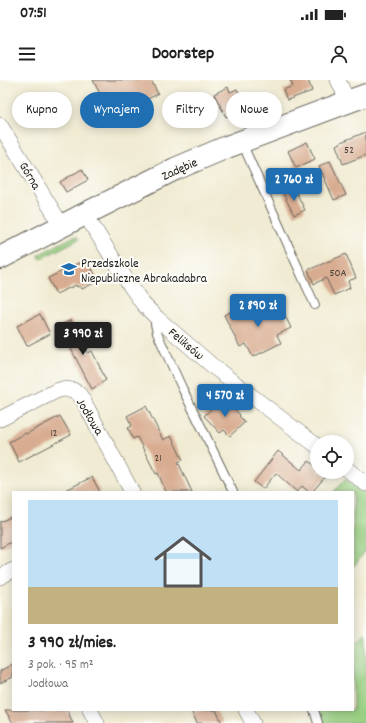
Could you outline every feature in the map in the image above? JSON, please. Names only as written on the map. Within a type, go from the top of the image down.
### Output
[{"type":"street","points":[[338,80],[357,98]]},
{"type":"street","name":"Zadębie","points":[[0,258],[174,169],[357,98]]},
{"type":"street","name":"Górna","points":[[0,125],[62,226]]},
{"type":"street","name":"Feliksów","points":[[85,214],[143,304],[215,368],[310,441]]},
{"type":"street","name":"Jodłowa","points":[[0,419],[56,391],[63,389],[73,390],[78,394],[90,411],[131,491]]},
{"type":"street","points":[[354,475],[366,484]]},
{"type":"street","points":[[0,577],[12,571]]},
{"type":"street","points":[[91,711],[97,723]]},
{"type":"street","points":[[247,711],[253,723]]},
{"type":"lane","points":[[241,142],[315,304]]},
{"type":"lane","points":[[157,318],[155,324],[157,333],[187,399],[233,491]]},
{"type":"lane","points":[[314,711],[318,723]]},
{"type":"green space","points":[[73,237],[77,237],[79,239],[40,259],[38,255]]},
{"type":"green space","points":[[345,479],[366,494],[366,550],[354,566],[354,491],[335,491]]},
{"type":"green space","points":[[366,633],[366,723],[322,723],[318,711],[354,711],[354,645]]},
{"type":"building","points":[[93,80],[151,80],[158,94],[154,96],[154,92],[99,92]]},
{"type":"building","points":[[290,80],[308,80],[312,91],[287,100],[283,90],[293,86]]},
{"type":"building","points":[[228,87],[230,92],[226,92],[226,117],[218,102],[218,92]]},
{"type":"building","points":[[237,89],[238,92],[230,92]]},
{"type":"building","points":[[366,132],[366,155],[343,164],[336,145]]},
{"type":"building","points":[[307,142],[315,159],[296,168],[288,151]]},
{"type":"building","points":[[330,161],[346,195],[334,200],[319,166]]},
{"type":"building","points":[[82,169],[88,180],[66,192],[60,182]]},
{"type":"building","points":[[294,188],[305,210],[294,215],[283,193]]},
{"type":"building","points":[[346,254],[356,278],[348,281],[350,288],[334,295],[326,278],[314,284],[308,270]]},
{"type":"building","points":[[81,262],[90,265],[98,281],[82,289],[80,286],[77,287],[76,285],[56,294],[48,278]]},
{"type":"building","points":[[279,303],[291,328],[277,335],[281,343],[253,357],[246,344],[240,347],[224,315],[246,304],[253,316]]},
{"type":"building","points":[[40,314],[50,334],[27,346],[17,326]]},
{"type":"building","points":[[71,320],[88,353],[92,351],[106,380],[92,389],[59,326]]},
{"type":"building","points":[[224,397],[245,422],[230,436],[224,430],[220,433],[204,416]]},
{"type":"building","points":[[146,406],[163,440],[171,436],[183,460],[178,462],[192,491],[166,491],[158,473],[156,474],[137,437],[133,439],[128,428],[132,426],[127,416]]},
{"type":"building","points":[[60,416],[71,435],[19,462],[9,442]]},
{"type":"building","points":[[278,451],[301,470],[309,461],[310,479],[323,479],[313,491],[308,491],[302,486],[298,491],[296,491],[276,473],[263,489],[254,482]]},
{"type":"building","points":[[92,477],[99,491],[64,491]]},
{"type":"building","points":[[12,516],[12,542],[0,548],[0,522]]},
{"type":"building","points":[[12,665],[12,677],[0,683],[0,671]]},
{"type":"building","points":[[5,710],[67,711],[73,723],[13,723]]},
{"type":"building","points":[[196,711],[216,711],[222,723],[197,723],[192,713]]},
{"type":"place","name":"Przedszkole Niepubliczne Abrakadabra","points":[[69,269]]}]
